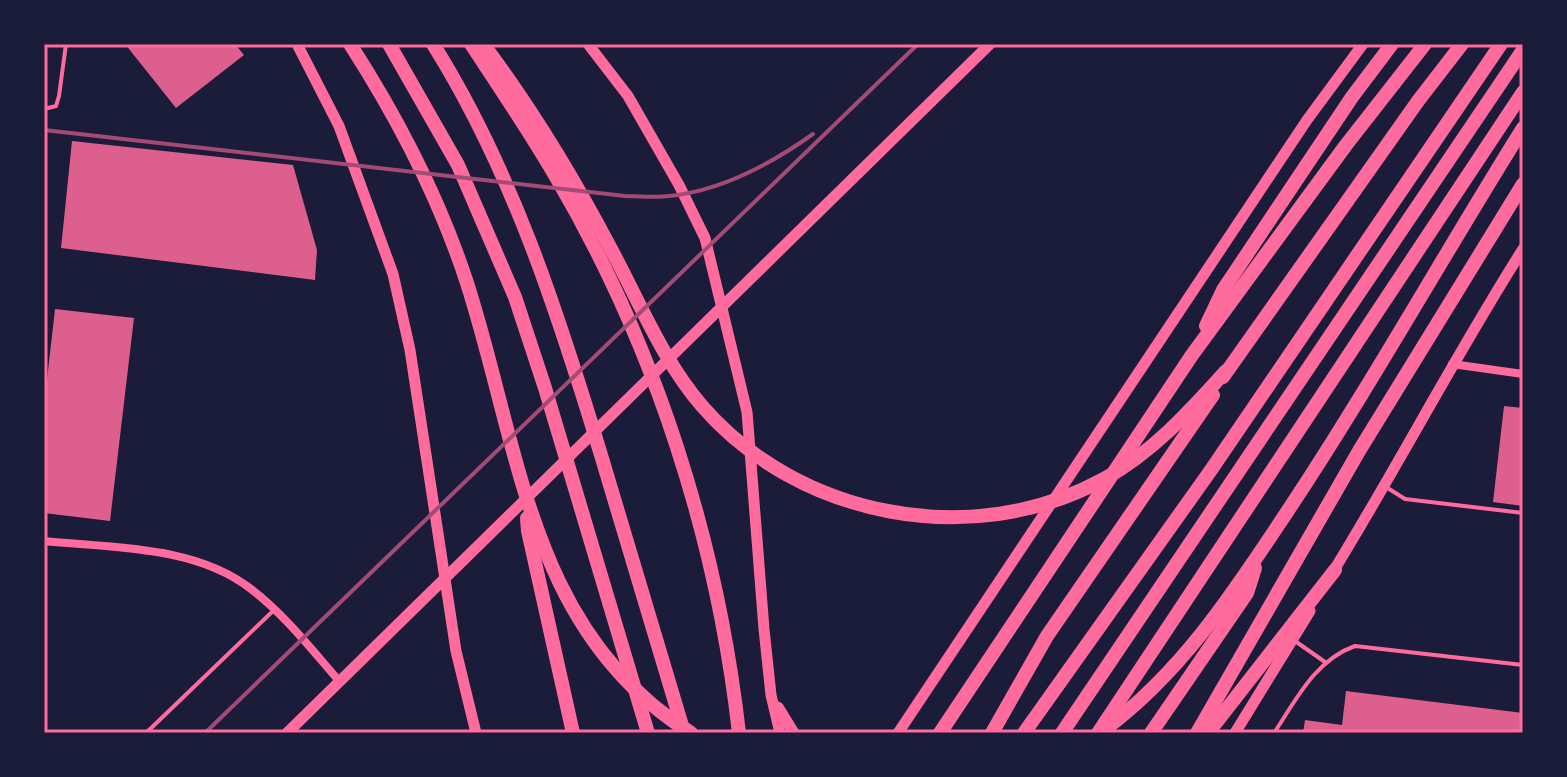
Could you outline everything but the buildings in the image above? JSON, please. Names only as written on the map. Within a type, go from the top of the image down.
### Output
[{"type":"highway","points":[[350,44],[404,131],[442,217],[474,307],[548,562],[582,626],[627,681],[688,733]]},
{"type":"highway","points":[[389,44],[458,165],[515,297],[648,733]]},
{"type":"highway","points":[[433,44],[481,131],[522,219],[564,332],[688,733]]},
{"type":"highway","points":[[471,44],[564,191],[604,268],[653,382],[702,533],[720,612],[739,733]]},
{"type":"highway","points":[[483,44],[562,160],[677,372],[701,405],[729,434],[759,458],[803,484],[852,503],[896,514],[957,518],[1009,513],[1058,500],[1105,479],[1152,446],[1190,411],[1226,371]]},
{"type":"highway","points":[[1192,355],[1223,290],[1352,97],[1392,44]]},
{"type":"highway","points":[[940,733],[1192,355],[1346,145],[1425,44]]},
{"type":"highway","points":[[992,733],[1047,636],[1205,409],[1226,371],[1462,44]]},
{"type":"highway","points":[[1024,733],[1211,470],[1501,44]]},
{"type":"highway","points":[[1062,733],[1523,50]]},
{"type":"highway","points":[[1100,733],[1523,92]]},
{"type":"highway","points":[[1100,733],[1148,696],[1180,662],[1259,554],[1371,381],[1523,128]]},
{"type":"highway","points":[[1197,733],[1367,438],[1523,184]]},
{"type":"highway","points":[[526,493],[528,531],[573,733]]},
{"type":"highway","points":[[1151,733],[1247,593],[1259,554]]},
{"type":"highway","points":[[1208,733],[1335,570]]},
{"type":"main road","points":[[297,44],[339,126],[393,274],[410,350],[456,651],[476,733]]},
{"type":"main road","points":[[588,44],[628,96],[679,185],[705,238],[747,412],[764,629],[771,695],[780,733]]},
{"type":"main road","points":[[287,733],[990,44]]},
{"type":"main road","points":[[898,733],[1298,133],[1363,44]]},
{"type":"main road","points":[[1235,733],[1386,487],[1452,364],[1523,249]]},
{"type":"main road","points":[[771,695],[794,733]]},
{"type":"street","points":[[1452,364],[1523,374]]},
{"type":"street","points":[[44,541],[184,559],[230,575],[275,609],[340,682]]},
{"type":"lane","points":[[44,109],[56,106],[66,44]]},
{"type":"lane","points":[[1386,487],[1405,499],[1523,513]]},
{"type":"lane","points":[[146,733],[275,609]]},
{"type":"lane","points":[[1292,640],[1313,651],[1325,662]]},
{"type":"lane","points":[[1274,733],[1325,662],[1355,646],[1523,665]]},
{"type":"railway","points":[[205,733],[918,44]]},
{"type":"railway","points":[[44,130],[653,197],[688,193],[726,182],[780,156],[813,134]]}]
